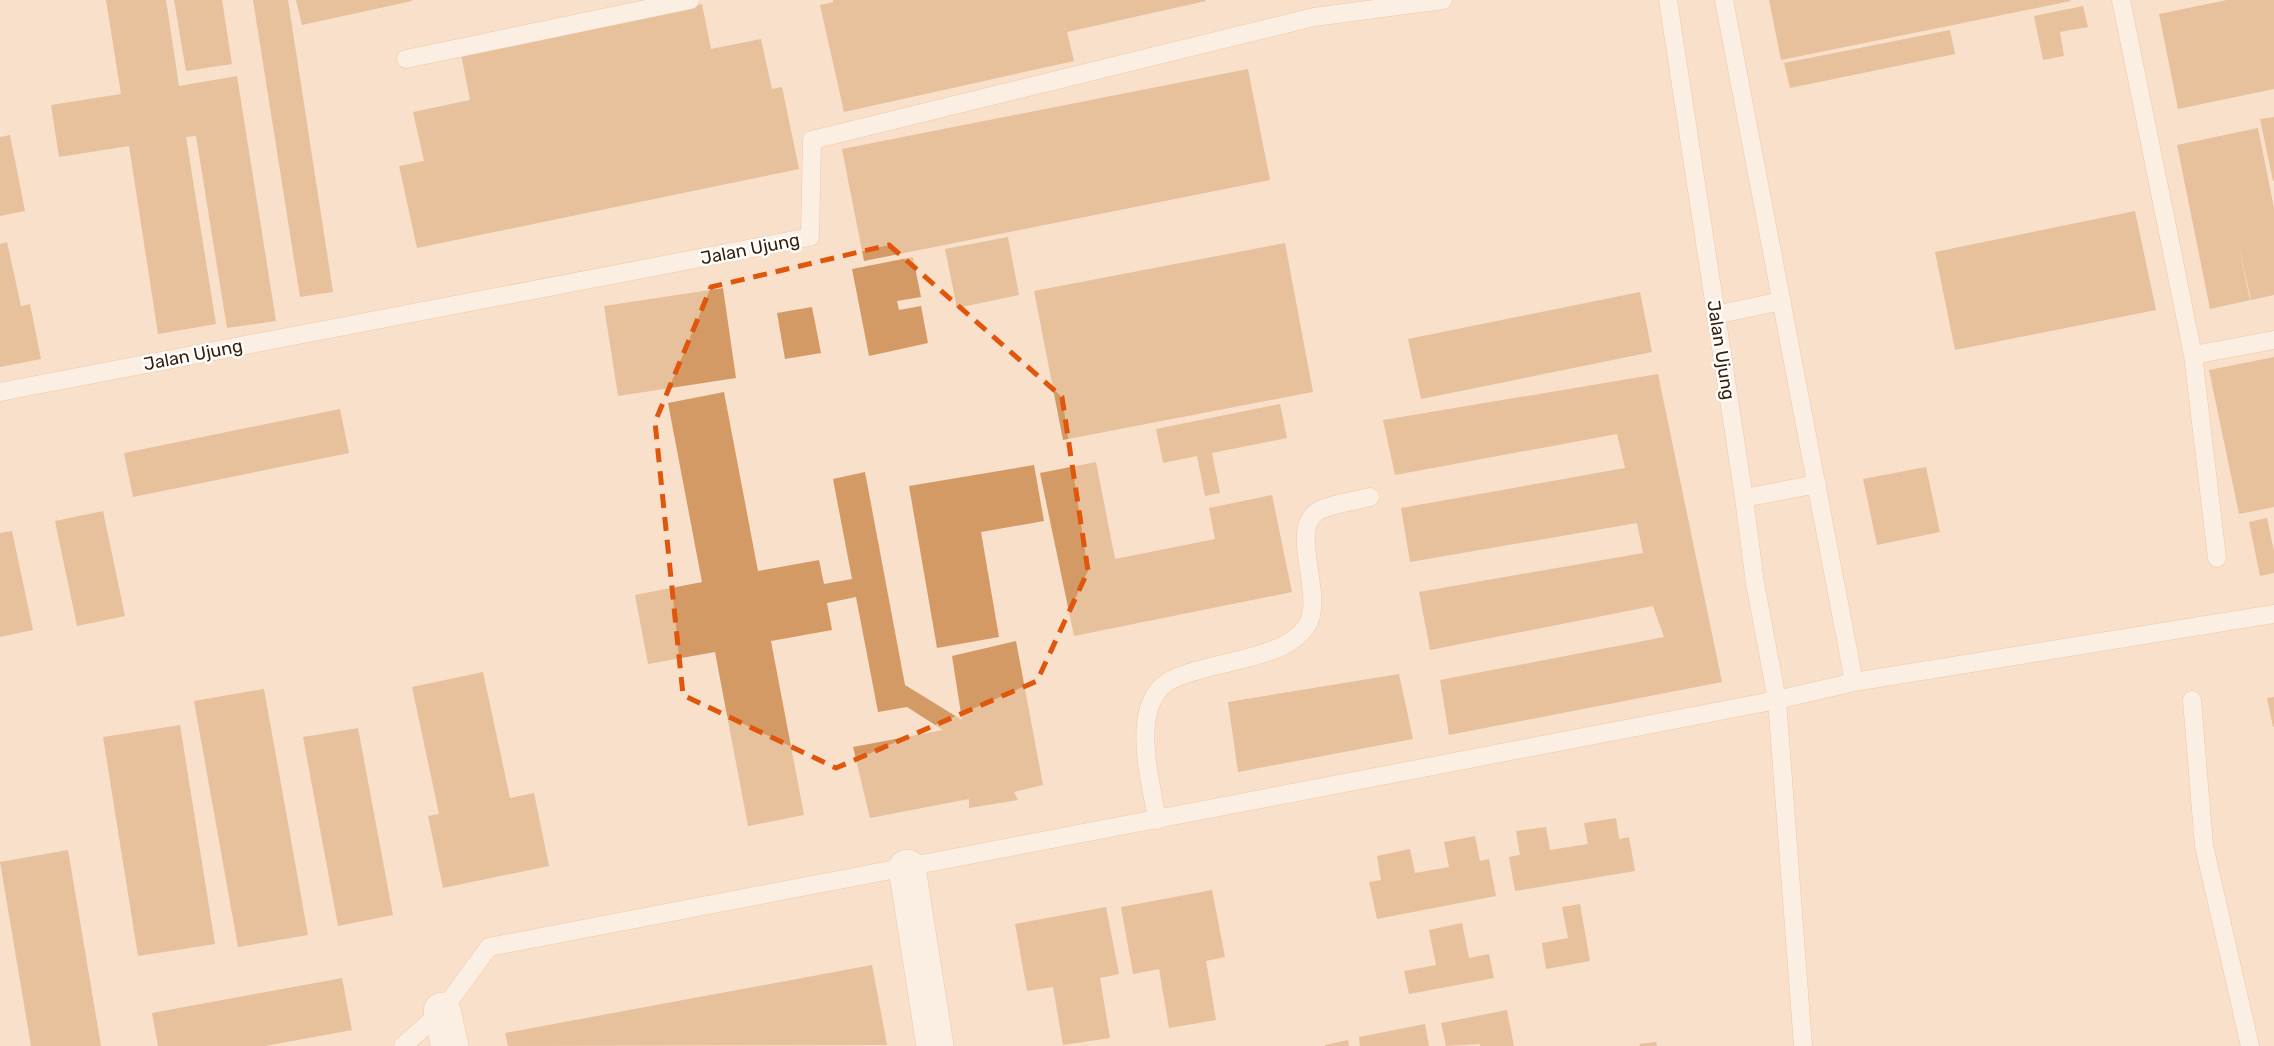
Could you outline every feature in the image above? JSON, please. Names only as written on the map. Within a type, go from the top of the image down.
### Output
[{"type":"street","points":[[907,868],[935,1046]]},
{"type":"lane","points":[[406,59],[690,0]]},
{"type":"lane","name":"Jalan Ujung","points":[[0,392],[810,237],[812,140],[1313,9],[1443,0]]},
{"type":"lane","name":"Jalan Ujung","points":[[1668,0],[1755,583],[1777,700],[1803,1046]]},
{"type":"lane","points":[[1724,0],[1854,682]]},
{"type":"lane","points":[[2121,0],[2193,355],[2217,558]]},
{"type":"lane","points":[[1715,315],[1782,301]]},
{"type":"lane","points":[[2193,355],[2274,340]]},
{"type":"lane","points":[[1744,498],[1817,484]]},
{"type":"lane","points":[[1157,820],[1144,738],[1147,712],[1156,692],[1173,679],[1271,651],[1294,640],[1308,624],[1313,601],[1306,540],[1309,522],[1317,511],[1370,497]]},
{"type":"lane","points":[[403,1046],[446,1029],[489,947],[1777,700],[1854,682],[2274,614]]},
{"type":"lane","points":[[2192,700],[2204,846],[2250,1046]]},
{"type":"highlighted area","points":[[889,245],[1062,397],[1088,571],[1037,681],[836,768],[683,695],[655,422],[711,287]]},
{"type":"building","points":[[106,0],[166,0],[179,86],[237,76],[276,321],[227,328],[196,136],[186,137],[216,324],[158,334],[129,146],[59,157],[51,105],[121,94]]},
{"type":"building","points":[[174,0],[222,0],[232,64],[186,71]]},
{"type":"building","points":[[253,0],[288,0],[333,292],[300,297]]},
{"type":"building","points":[[296,0],[412,0],[412,1],[302,25]]},
{"type":"building","points":[[833,0],[1206,1],[1067,32],[1074,61],[844,112],[820,5]]},
{"type":"building","points":[[1769,0],[2070,0],[2071,1],[1781,60]]},
{"type":"building","points":[[2227,0],[2274,0],[2274,89],[2178,109],[2159,14]]},
{"type":"building","points":[[702,4],[711,49],[761,39],[772,89],[782,87],[799,169],[417,248],[399,166],[424,161],[413,112],[470,100],[461,54]]},
{"type":"building","points":[[2083,6],[2088,27],[2060,32],[2064,56],[2043,60],[2034,16]]},
{"type":"building","points":[[1950,30],[1955,54],[1790,88],[1784,63]]},
{"type":"building","points":[[1248,69],[1270,180],[864,261],[842,149]]},
{"type":"building","points":[[2274,117],[2274,181],[2273,181],[2260,119]]},
{"type":"building","points":[[2258,128],[2274,208],[2274,295],[2251,300],[2238,243],[2250,300],[2210,309],[2177,145]]},
{"type":"building","points":[[10,135],[25,211],[0,216],[0,137]]},
{"type":"building","points":[[2135,211],[2156,310],[1955,350],[1935,252]]},
{"type":"building","points":[[1008,237],[1019,295],[957,308],[945,249]]},
{"type":"building","points":[[7,242],[21,306],[30,304],[41,359],[0,367],[0,244]]},
{"type":"building","points":[[1285,243],[1313,392],[1063,440],[1034,291]]},
{"type":"building","points":[[913,257],[921,297],[897,301],[899,310],[921,306],[928,343],[869,356],[852,269]]},
{"type":"building","points":[[723,288],[736,378],[618,396],[604,306]]},
{"type":"building","points":[[1640,292],[1652,352],[1421,399],[1408,339]]},
{"type":"building","points":[[812,307],[821,353],[785,359],[777,313]]},
{"type":"building","points":[[2274,357],[2274,507],[2239,514],[2209,370]]},
{"type":"building","points":[[1658,374],[1722,682],[1449,735],[1440,680],[1664,637],[1653,606],[1430,650],[1419,592],[1643,553],[1637,523],[1410,562],[1401,508],[1625,468],[1617,434],[1395,475],[1383,420]]},
{"type":"building","points":[[724,392],[758,571],[819,560],[824,584],[852,579],[833,479],[865,472],[905,685],[962,720],[952,656],[1016,641],[1043,785],[1014,792],[1018,800],[969,808],[969,799],[870,818],[853,747],[943,730],[907,707],[878,712],[856,597],[827,603],[832,630],[771,641],[804,815],[748,826],[715,652],[648,664],[635,595],[702,582],[668,403]]},
{"type":"building","points":[[1280,404],[1287,438],[1212,453],[1220,493],[1205,496],[1197,456],[1163,463],[1156,429]]},
{"type":"building","points":[[340,409],[349,453],[133,497],[124,453]]},
{"type":"building","points":[[1096,462],[1115,559],[1215,539],[1209,508],[1272,495],[1292,592],[1074,636],[1040,473]]},
{"type":"building","points":[[1034,465],[1044,521],[981,532],[999,637],[937,648],[909,486]]},
{"type":"building","points":[[1926,467],[1940,532],[1877,545],[1863,479]]},
{"type":"building","points":[[103,511],[125,616],[77,626],[55,521]]},
{"type":"building","points":[[2267,518],[2274,551],[2274,573],[2260,576],[2249,522]]},
{"type":"building","points":[[12,531],[33,630],[0,637],[0,533]]},
{"type":"building","points":[[483,672],[510,798],[534,793],[549,866],[443,888],[428,816],[439,814],[412,687]]},
{"type":"building","points":[[1399,674],[1413,739],[1238,772],[1228,702]]},
{"type":"building","points":[[264,689],[308,935],[238,947],[194,701]]},
{"type":"building","points":[[2274,697],[2274,727],[2273,727],[2267,698]]},
{"type":"building","points":[[180,725],[215,944],[138,956],[103,737]]},
{"type":"building","points":[[358,728],[393,915],[338,926],[303,737]]},
{"type":"building","points":[[1616,818],[1619,839],[1629,837],[1635,871],[1515,891],[1509,857],[1520,855],[1516,831],[1546,827],[1550,850],[1588,844],[1584,823]]},
{"type":"building","points":[[1475,836],[1480,861],[1489,859],[1496,896],[1377,919],[1369,882],[1381,880],[1377,856],[1410,849],[1415,873],[1449,867],[1444,842]]},
{"type":"building","points":[[68,850],[101,1046],[31,1046],[0,862]]},
{"type":"building","points":[[1212,890],[1225,957],[1206,961],[1216,1020],[1169,1028],[1159,969],[1133,974],[1121,907]]},
{"type":"building","points":[[1580,904],[1590,961],[1546,969],[1542,943],[1568,938],[1562,907]]},
{"type":"building","points":[[1106,907],[1119,974],[1100,978],[1110,1038],[1063,1045],[1053,987],[1027,991],[1015,924]]},
{"type":"building","points":[[1462,923],[1469,958],[1489,954],[1494,978],[1409,994],[1404,971],[1436,965],[1429,930]]},
{"type":"building","points":[[872,965],[887,1045],[508,1046],[505,1033]]},
{"type":"building","points":[[342,978],[352,1030],[265,1046],[158,1046],[152,1013]]},
{"type":"building","points":[[1507,1010],[1514,1046],[1446,1046],[1441,1023]]},
{"type":"building","points":[[1425,1024],[1429,1046],[1360,1046],[1359,1037]]},
{"type":"building","points":[[1348,1040],[1349,1046],[1325,1046],[1325,1045]]},
{"type":"building","points":[[1656,1042],[1657,1046],[1639,1044]]}]
